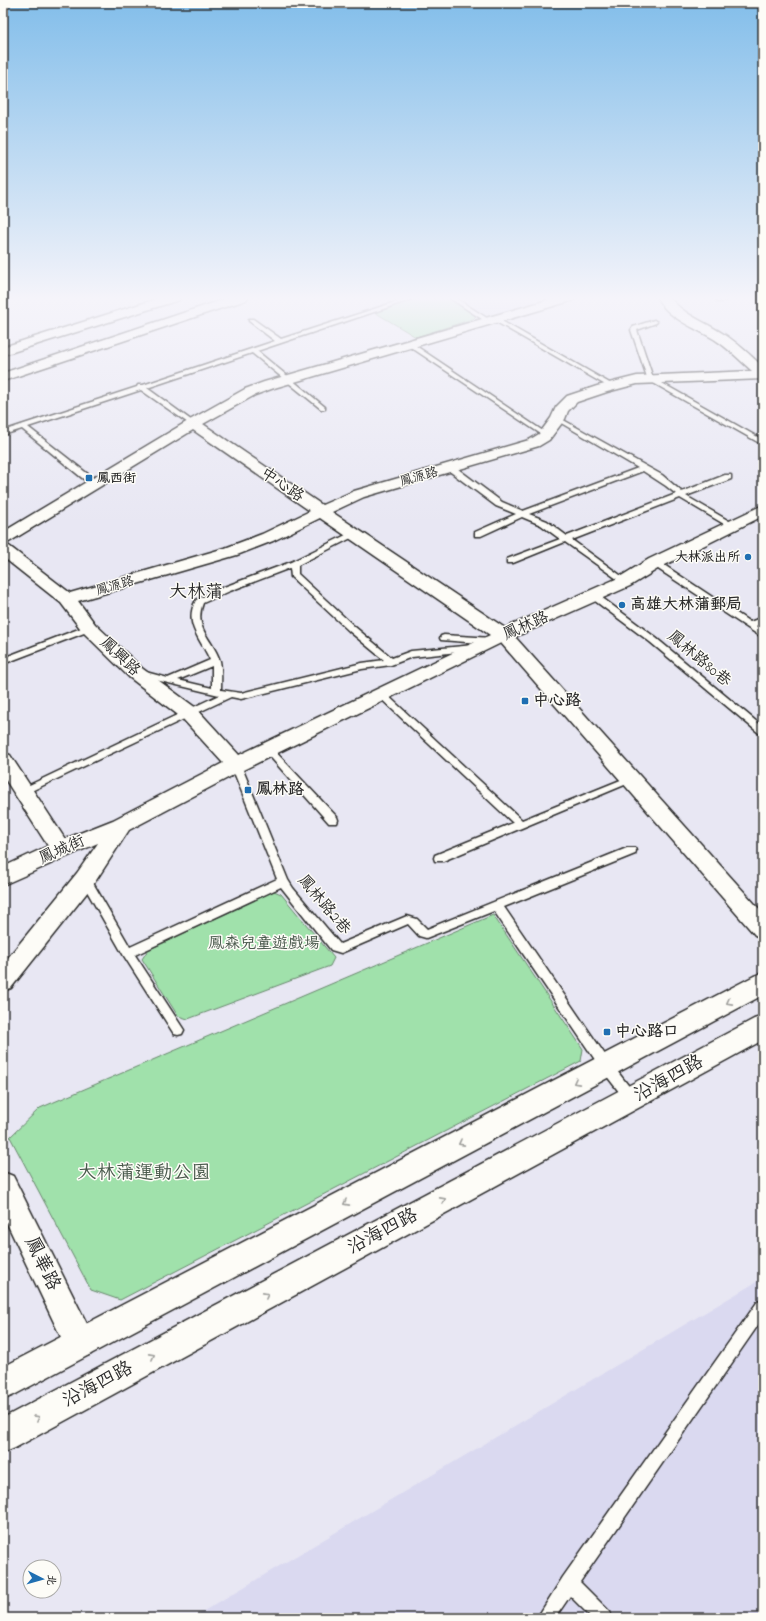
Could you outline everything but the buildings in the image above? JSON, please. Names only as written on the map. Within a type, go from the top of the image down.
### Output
[{"type":"street","points":[[3,377],[16,373]]},
{"type":"street","points":[[3,539],[193,424],[250,392],[309,373]]},
{"type":"street","name":"鳳源路","points":[[67,599],[224,554],[255,542],[322,512],[343,500],[359,494],[534,443],[546,435],[558,419],[561,410],[569,402],[611,386],[627,382],[650,380],[763,375]]},
{"type":"street","name":"中心路","points":[[193,424],[355,534],[490,642],[631,779],[763,929]]},
{"type":"street","name":"鳳林路","points":[[3,981],[86,879],[122,825],[268,749],[490,642],[624,582],[655,563],[763,510]]},
{"type":"street","name":"鳳興路","points":[[3,549],[67,599],[89,628],[136,673],[162,684],[236,765]]},
{"type":"street","points":[[3,760],[61,849]]},
{"type":"street","name":"鳳城街","points":[[3,877],[61,849],[122,825]]},
{"type":"street","points":[[3,1384],[763,984]]},
{"type":"street","name":"沿海四路","points":[[3,1436],[632,1099],[763,1027]]},
{"type":"street","name":"鳳華路","points":[[3,1185],[80,1343]]},
{"type":"lane","points":[[3,432],[183,373]]},
{"type":"lane","points":[[280,373],[323,408]]},
{"type":"lane","points":[[452,373],[546,435]]},
{"type":"lane","points":[[587,373],[611,386]]},
{"type":"lane","points":[[648,373],[650,380],[763,443]]},
{"type":"lane","points":[[140,386],[193,424]]},
{"type":"lane","points":[[558,419],[644,468],[669,484],[681,495],[732,525]]},
{"type":"lane","points":[[23,426],[94,484]]},
{"type":"lane","points":[[451,468],[499,504],[544,523],[624,582]]},
{"type":"lane","points":[[478,534],[522,514],[644,468]]},
{"type":"lane","points":[[510,561],[728,477]]},
{"type":"lane","points":[[216,692],[217,672],[215,661],[209,647],[200,634],[195,614],[199,602],[227,589],[294,564],[355,534]]},
{"type":"lane","points":[[655,563],[763,635]]},
{"type":"lane","points":[[294,564],[294,575],[352,630],[391,662]]},
{"type":"lane","name":"鳳林路80巷","points":[[594,596],[653,640],[760,727]]},
{"type":"lane","points":[[749,626],[763,620]]},
{"type":"lane","points":[[3,661],[89,628]]},
{"type":"lane","points":[[444,638],[490,642]]},
{"type":"lane","points":[[162,684],[241,696],[362,666],[391,662],[411,654],[490,642]]},
{"type":"lane","points":[[162,684],[215,661]]},
{"type":"lane","points":[[24,792],[230,694]]},
{"type":"lane","points":[[381,694],[520,824]]},
{"type":"lane","points":[[268,749],[333,820]]},
{"type":"lane","name":"鳳林路2巷","points":[[236,765],[283,881],[289,891],[335,948],[341,949],[407,920],[416,923],[422,933],[426,934],[631,851]]},
{"type":"lane","points":[[439,858],[631,779]]},
{"type":"lane","points":[[86,879],[128,953],[178,1030]]},
{"type":"lane","points":[[128,953],[283,881]]},
{"type":"lane","points":[[497,906],[606,1066],[632,1099]]},
{"type":"lane","points":[[545,1618],[763,1306]]},
{"type":"lane","points":[[568,1583],[604,1618]]},
{"type":"shaded area","points":[[763,1278],[763,1618],[192,1618]]},
{"type":"green space","name":"鳳森兒童遊戲場","points":[[274,891],[281,894],[334,958],[330,966],[188,1019],[178,1016],[142,959],[148,950]]},
{"type":"green space","name":"大林蒲運動公園","points":[[493,915],[583,1049],[581,1061],[120,1300],[91,1290],[10,1137],[40,1108]]},
{"type":"place","name":"鳳西街","points":[[89,478]]},
{"type":"place","name":"大林派出所","points":[[748,557]]},
{"type":"place","name":"高雄大林蒲郵局","points":[[622,605]]},
{"type":"place","name":"中心路","points":[[525,701]]},
{"type":"place","name":"鳳林路","points":[[248,790]]},
{"type":"place","name":"中心路口","points":[[607,1032]]},
{"type":"district","name":"大林蒲","points":[[196,593]]}]
